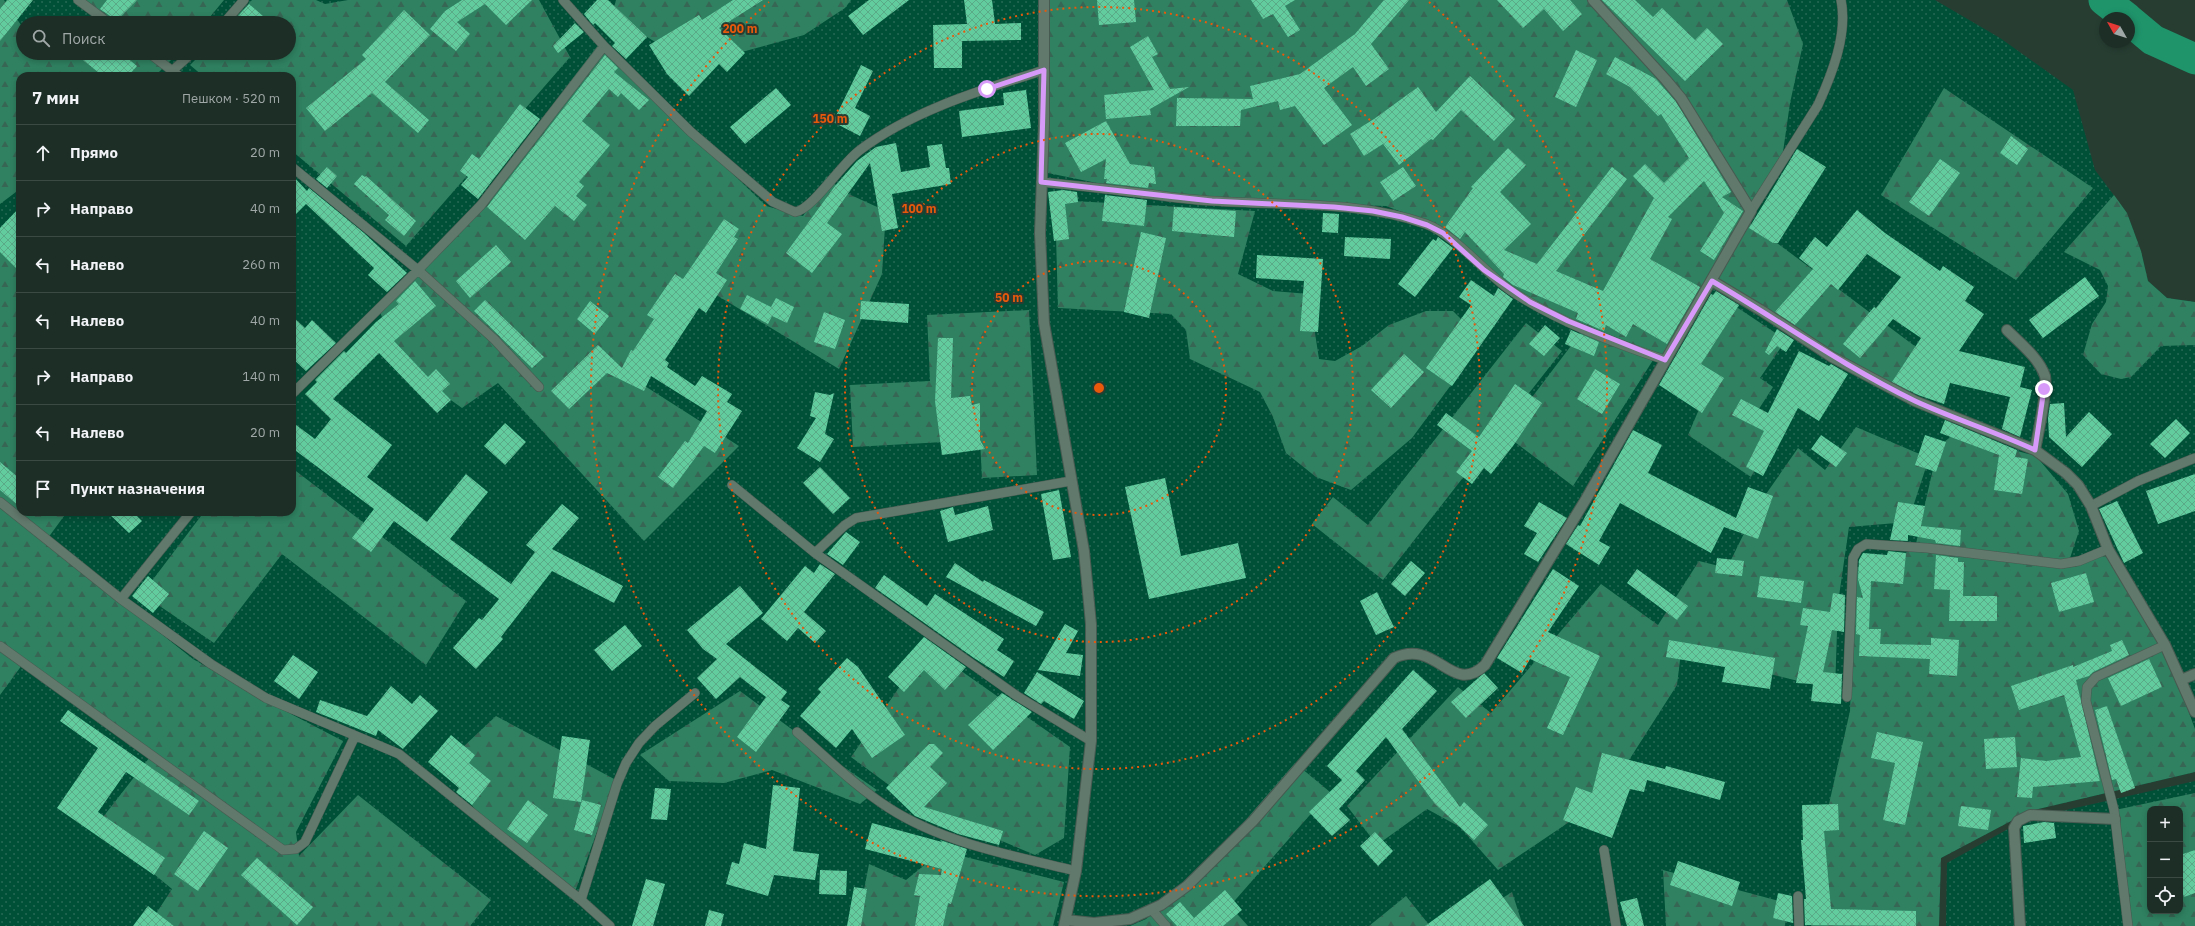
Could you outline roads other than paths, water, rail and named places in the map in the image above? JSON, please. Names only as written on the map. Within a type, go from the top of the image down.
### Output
[{"type":"street","points":[[1044,0],[1044,70],[1040,233],[1044,323],[1070,481],[1084,551],[1091,624],[1091,741],[1076,871],[1065,923],[1112,922],[1130,919],[1152,910],[1187,886],[1253,821],[1394,658],[1406,652],[1422,654],[1453,673],[1465,675],[1475,673],[1485,665],[1586,499],[1712,281],[1751,211],[1681,98],[1610,21],[1593,0]]},
{"type":"street","points":[[1712,281],[1762,311],[1832,357],[1915,401],[2035,450],[2066,472],[2078,485],[2090,506],[2108,549],[2165,645],[2195,712]]},
{"type":"street","points":[[2007,330],[2037,362],[2044,376],[2044,389],[2035,450]]},
{"type":"street","points":[[2181,680],[2195,674]]},
{"type":"street","points":[[2020,926],[2014,828],[2018,821],[2030,815],[2115,819]]},
{"type":"lane","points":[[78,0],[100,16]]},
{"type":"lane","points":[[230,16],[244,0]]},
{"type":"lane","points":[[563,0],[604,46],[697,137],[773,202],[795,212],[806,208],[843,165],[860,150],[879,138],[930,112],[987,89],[1044,70]]},
{"type":"lane","points":[[1751,211],[1818,105],[1826,86],[1839,40],[1842,17],[1841,0]]},
{"type":"lane","points":[[296,390],[418,270],[481,205],[604,46]]},
{"type":"lane","points":[[158,60],[175,72]]},
{"type":"lane","points":[[177,72],[186,60]]},
{"type":"lane","points":[[296,170],[418,270],[494,339],[539,387]]},
{"type":"lane","points":[[1041,182],[1212,201],[1334,207],[1373,211],[1402,217],[1427,225],[1443,233],[1484,270],[1530,302],[1579,326],[1665,360]]},
{"type":"lane","points":[[2090,506],[2138,482],[2195,458]]},
{"type":"lane","points":[[815,553],[845,525],[856,518],[1070,481]]},
{"type":"lane","points":[[732,485],[815,553],[1017,696],[1091,741]]},
{"type":"lane","points":[[0,502],[16,515]]},
{"type":"lane","points":[[17,516],[121,599],[211,664],[266,698],[355,736],[381,744],[405,758],[581,900],[610,926]]},
{"type":"lane","points":[[121,599],[189,516]]},
{"type":"lane","points":[[1847,697],[1853,558],[1862,546],[1866,544],[1927,548],[2062,564],[2080,561],[2108,549]]},
{"type":"lane","points":[[2128,926],[2115,819],[2086,701],[2087,687],[2096,677],[2165,645]]},
{"type":"lane","points":[[0,646],[283,850],[296,849],[305,842],[355,736]]},
{"type":"lane","points":[[581,900],[617,784],[626,763],[639,742],[655,726],[695,692]]},
{"type":"lane","points":[[797,732],[875,798],[937,833],[1006,854],[1076,871]]},
{"type":"lane","points":[[1604,850],[1616,926]]},
{"type":"lane","points":[[1798,896],[1799,926]]},
{"type":"lane","points":[[1152,910],[1166,926]]},
{"type":"waterway","points":[[2104,0],[2119,12]]},
{"type":"waterway","points":[[2135,25],[2153,40],[2195,59]]}]
